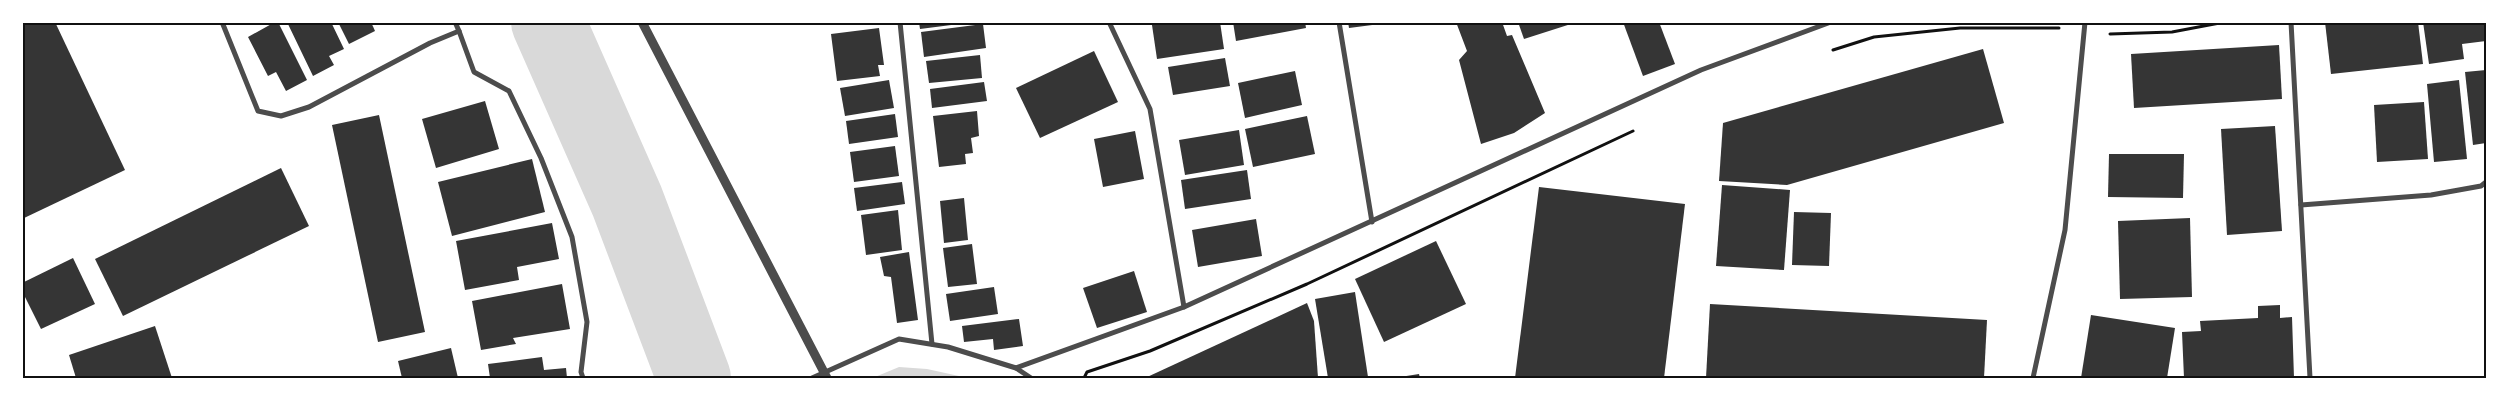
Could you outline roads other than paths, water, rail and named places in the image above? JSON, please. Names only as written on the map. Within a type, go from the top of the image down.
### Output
[{"type":"street","points":[[222,22],[258,111],[281,116],[309,107],[430,43],[459,31]]},
{"type":"street","points":[[455,22],[474,72],[509,91],[541,158],[572,237],[587,322],[581,372],[583,378]]},
{"type":"street","points":[[642,22],[825,375]]},
{"type":"street","points":[[900,22],[932,344]]},
{"type":"street","points":[[1109,22],[1150,109],[1184,307]]},
{"type":"street","points":[[1339,22],[1372,222]]},
{"type":"street","points":[[1016,368],[1184,307],[1701,70],[1831,22]]},
{"type":"street","points":[[2033,378],[2066,230],[2085,22]]},
{"type":"street","points":[[2291,22],[2310,378]]},
{"type":"street","points":[[2300,205],[2431,195],[2481,186],[2486,182]]},
{"type":"street","points":[[812,378],[825,375],[899,339],[948,347],[1016,368],[1031,378]]},
{"type":"waterway","points":[[548,22],[627,201],[694,378]]}]
